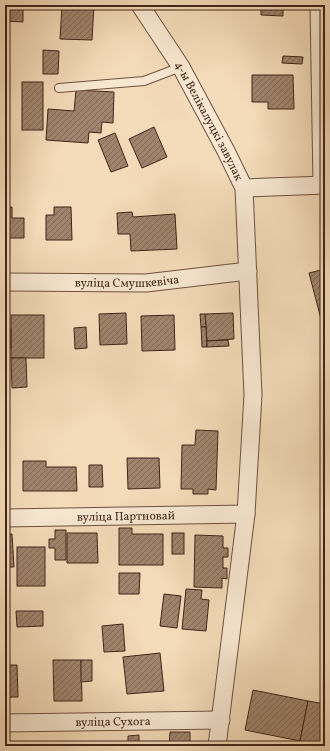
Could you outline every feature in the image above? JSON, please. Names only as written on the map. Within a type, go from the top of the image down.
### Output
[{"type":"street","name":"4-ы Велікалуцкі завулак","points":[[140,5],[181,67],[244,188],[253,395],[246,514],[217,746]]},
{"type":"street","points":[[244,188],[323,185],[319,5]]},
{"type":"street","name":"вуліца Смушкевіча","points":[[5,282],[146,283],[248,271]]},
{"type":"street","name":"вуліца Партновай","points":[[5,518],[246,514]]},
{"type":"street","name":"вуліца Сухога","points":[[5,723],[221,720]]},
{"type":"lane","points":[[59,88],[144,82],[181,67]]},
{"type":"building","points":[[5,5],[23,5],[23,22],[5,21]]},
{"type":"building","points":[[62,5],[94,5],[92,40],[60,39]]},
{"type":"building","points":[[283,5],[283,8],[244,6]]},
{"type":"building","points":[[261,7],[283,8],[283,16],[261,15]]},
{"type":"building","points":[[43,50],[59,51],[58,74],[43,74]]},
{"type":"building","points":[[283,56],[303,57],[302,64],[282,63]]},
{"type":"building","points":[[252,75],[293,75],[294,109],[268,109],[268,102],[252,102]]},
{"type":"building","points":[[22,82],[43,82],[43,130],[22,130]]},
{"type":"building","points":[[76,90],[114,92],[113,123],[102,122],[101,133],[89,132],[88,143],[46,140],[48,109],[74,111]]},
{"type":"building","points":[[154,127],[167,157],[142,168],[129,139]]},
{"type":"building","points":[[5,130],[7,130],[5,152]]},
{"type":"building","points":[[115,133],[128,166],[111,172],[98,140]]},
{"type":"building","points":[[5,207],[12,207],[12,218],[24,218],[24,238],[5,238]]},
{"type":"building","points":[[54,207],[71,207],[72,240],[46,240],[46,215],[54,215]]},
{"type":"building","points":[[132,212],[133,217],[175,214],[177,249],[131,251],[130,234],[118,234],[117,213]]},
{"type":"building","points":[[325,269],[325,318],[321,319],[309,273]]},
{"type":"building","points":[[126,313],[127,344],[100,345],[99,314]]},
{"type":"building","points":[[233,313],[234,339],[207,341],[205,314]]},
{"type":"building","points":[[200,314],[205,314],[206,327],[201,327]]},
{"type":"building","points":[[11,315],[44,315],[44,358],[11,358]]},
{"type":"building","points":[[174,315],[175,350],[142,351],[141,316]]},
{"type":"building","points":[[86,327],[87,348],[75,349],[74,328]]},
{"type":"building","points":[[201,327],[206,327],[207,347],[202,347]]},
{"type":"building","points":[[7,328],[11,329],[11,348],[7,348]]},
{"type":"building","points":[[228,340],[229,346],[207,347],[207,341]]},
{"type":"building","points":[[11,358],[26,358],[27,387],[12,388]]},
{"type":"building","points":[[196,430],[218,431],[216,490],[208,489],[208,494],[193,494],[193,489],[181,489],[182,445],[195,445]]},
{"type":"building","points":[[127,458],[159,458],[160,488],[128,489]]},
{"type":"building","points":[[23,461],[46,461],[46,467],[76,467],[77,491],[23,491]]},
{"type":"building","points":[[89,465],[102,465],[103,487],[89,487]]},
{"type":"building","points":[[119,528],[132,528],[132,534],[163,534],[163,565],[119,565]]},
{"type":"building","points":[[55,530],[66,530],[66,560],[55,560],[55,548],[49,548],[49,539],[55,539]]},
{"type":"building","points":[[67,533],[97,533],[98,563],[67,563]]},
{"type":"building","points":[[172,533],[184,533],[184,554],[172,554]]},
{"type":"building","points":[[5,534],[12,534],[14,567],[5,567]]},
{"type":"building","points":[[195,535],[223,536],[223,548],[228,548],[228,557],[223,557],[223,568],[227,568],[227,579],[222,578],[222,588],[194,587]]},
{"type":"building","points":[[17,547],[45,547],[45,586],[17,586]]},
{"type":"building","points":[[119,573],[140,573],[139,594],[119,594]]},
{"type":"building","points":[[5,574],[8,574],[8,587],[5,588]]},
{"type":"building","points":[[186,589],[202,590],[201,599],[209,600],[206,631],[182,629]]},
{"type":"building","points":[[164,594],[181,596],[177,628],[160,626]]},
{"type":"building","points":[[16,611],[43,611],[43,626],[17,627]]},
{"type":"building","points":[[123,624],[125,651],[104,652],[102,626]]},
{"type":"building","points":[[160,653],[164,691],[127,694],[123,657]]},
{"type":"building","points":[[53,660],[81,660],[82,701],[54,701]]},
{"type":"building","points":[[81,660],[92,660],[92,681],[81,682]]},
{"type":"building","points":[[5,665],[17,665],[18,697],[5,697]]},
{"type":"building","points":[[253,690],[308,701],[300,741],[245,730]]},
{"type":"building","points":[[308,701],[325,704],[325,746],[300,741]]},
{"type":"building","points":[[170,732],[190,732],[190,746],[169,746]]},
{"type":"building","points":[[139,735],[139,742],[162,742],[162,746],[124,746],[124,743],[128,743],[128,736]]}]
